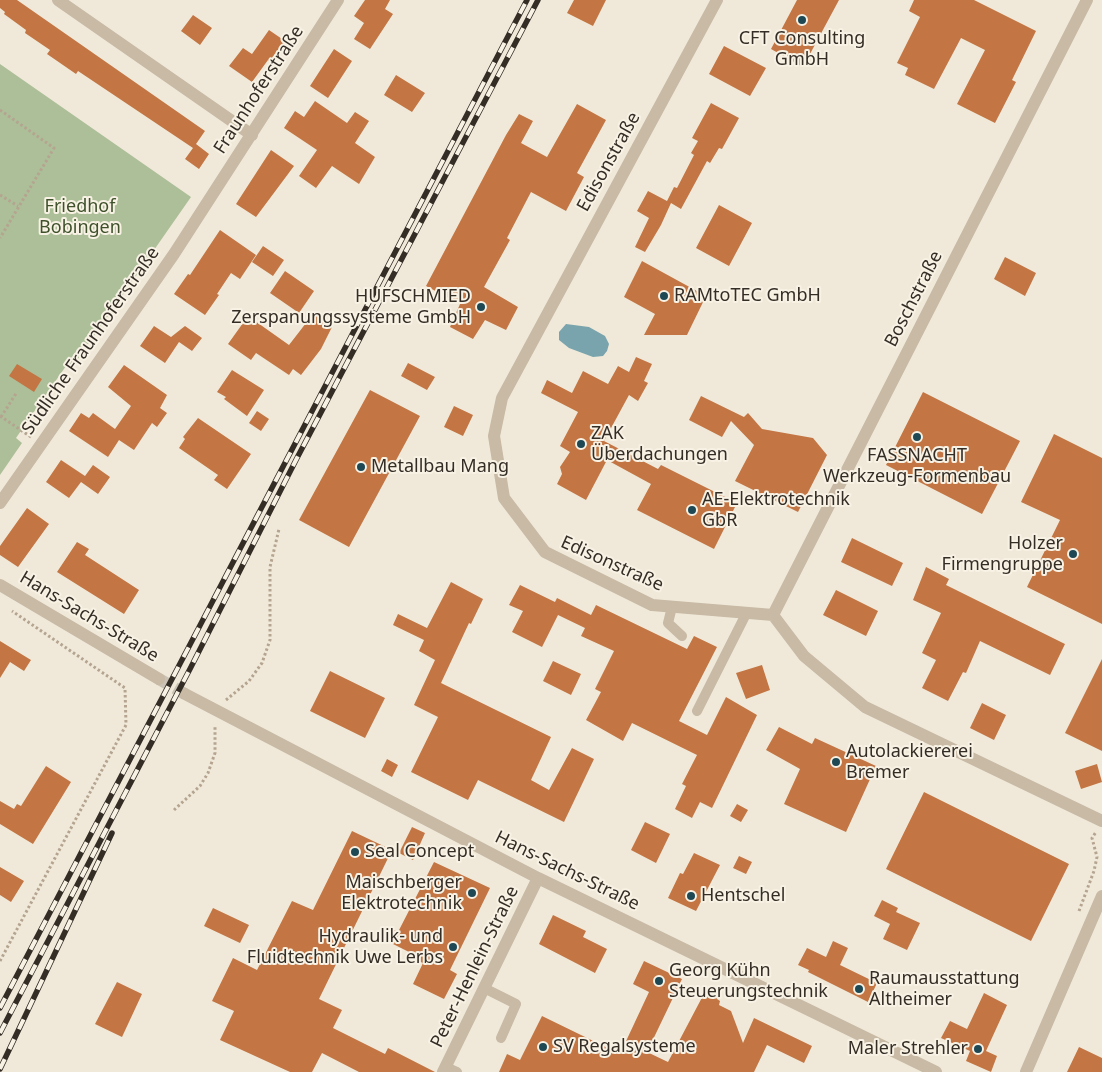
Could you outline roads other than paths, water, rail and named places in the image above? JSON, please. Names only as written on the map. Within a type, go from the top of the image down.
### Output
[{"type":"street","points":[[58,0],[252,135]]},
{"type":"street","name":"Fraunhoferstraße","points":[[210,198],[338,0]]},
{"type":"street","name":"Edisonstraße","points":[[716,0],[502,398],[494,436],[504,498],[544,552],[652,605],[773,615]]},
{"type":"street","name":"Boschstraße","points":[[773,615],[1087,0]]},
{"type":"street","name":"Südliche Fraunhoferstraße","points":[[0,503],[210,198]]},
{"type":"street","name":"Hans-Sachs-Straße","points":[[0,584],[159,679]]},
{"type":"street","points":[[773,615],[804,656],[865,707],[1102,821]]},
{"type":"street","name":"Hans-Sachs-Straße","points":[[185,694],[538,878],[936,1072]]},
{"type":"street","name":"Peter-Henlein-Straße","points":[[449,1070],[484,988],[538,878]]},
{"type":"street","points":[[1026,1072],[1102,896]]},
{"type":"lane","points":[[672,607],[668,622],[682,636]]},
{"type":"lane","points":[[697,712],[747,612]]},
{"type":"lane","points":[[484,988],[516,1004],[501,1038]]},
{"type":"water","points":[[566,324],[589,327],[605,336],[609,344],[607,351],[603,356],[593,357],[569,348],[559,340],[559,332]]},
{"type":"tunnel","points":[[159,679],[185,694]]},
{"type":"railway","points":[[0,1008],[527,0]]},
{"type":"railway","points":[[0,1033],[191,667],[297,458],[538,0]]},
{"type":"railway","points":[[0,1069],[112,833]]},
{"type":"place","name":"CFT Consulting GmbH","points":[[802,20]]},
{"type":"place","name":"RAMtoTEC GmbH","points":[[664,296]]},
{"type":"place","name":"HUFSCHMIED Zerspanungssysteme GmbH","points":[[481,307]]},
{"type":"place","name":"FASSNACHT Werkzeug-Formenbau","points":[[917,437]]},
{"type":"place","name":"ZAK Überdachungen","points":[[581,444]]},
{"type":"place","name":"Metallbau Mang","points":[[361,467]]},
{"type":"place","name":"AE-Elektrotechnik GbR","points":[[692,510]]},
{"type":"place","name":"Holzer Firmengruppe","points":[[1073,554]]},
{"type":"place","name":"Autolackiererei Bremer","points":[[836,762]]},
{"type":"place","name":"Seal Concept","points":[[355,852]]},
{"type":"place","name":"Maischberger Elektrotechnik","points":[[472,893]]},
{"type":"place","name":"Hentschel","points":[[691,896]]},
{"type":"place","name":"Hydraulik- und Fluidtechnik Uwe Lerbs","points":[[453,947]]},
{"type":"place","name":"Georg Kühn Steuerungstechnik","points":[[659,981]]},
{"type":"place","name":"Raumausstattung Altheimer","points":[[859,989]]},
{"type":"place","name":"SV Regalsysteme","points":[[543,1047]]},
{"type":"place","name":"Maler Strehler","points":[[978,1049]]},
{"type":"park label","name":"Friedhof Bobingen","points":[[80,217]]}]
